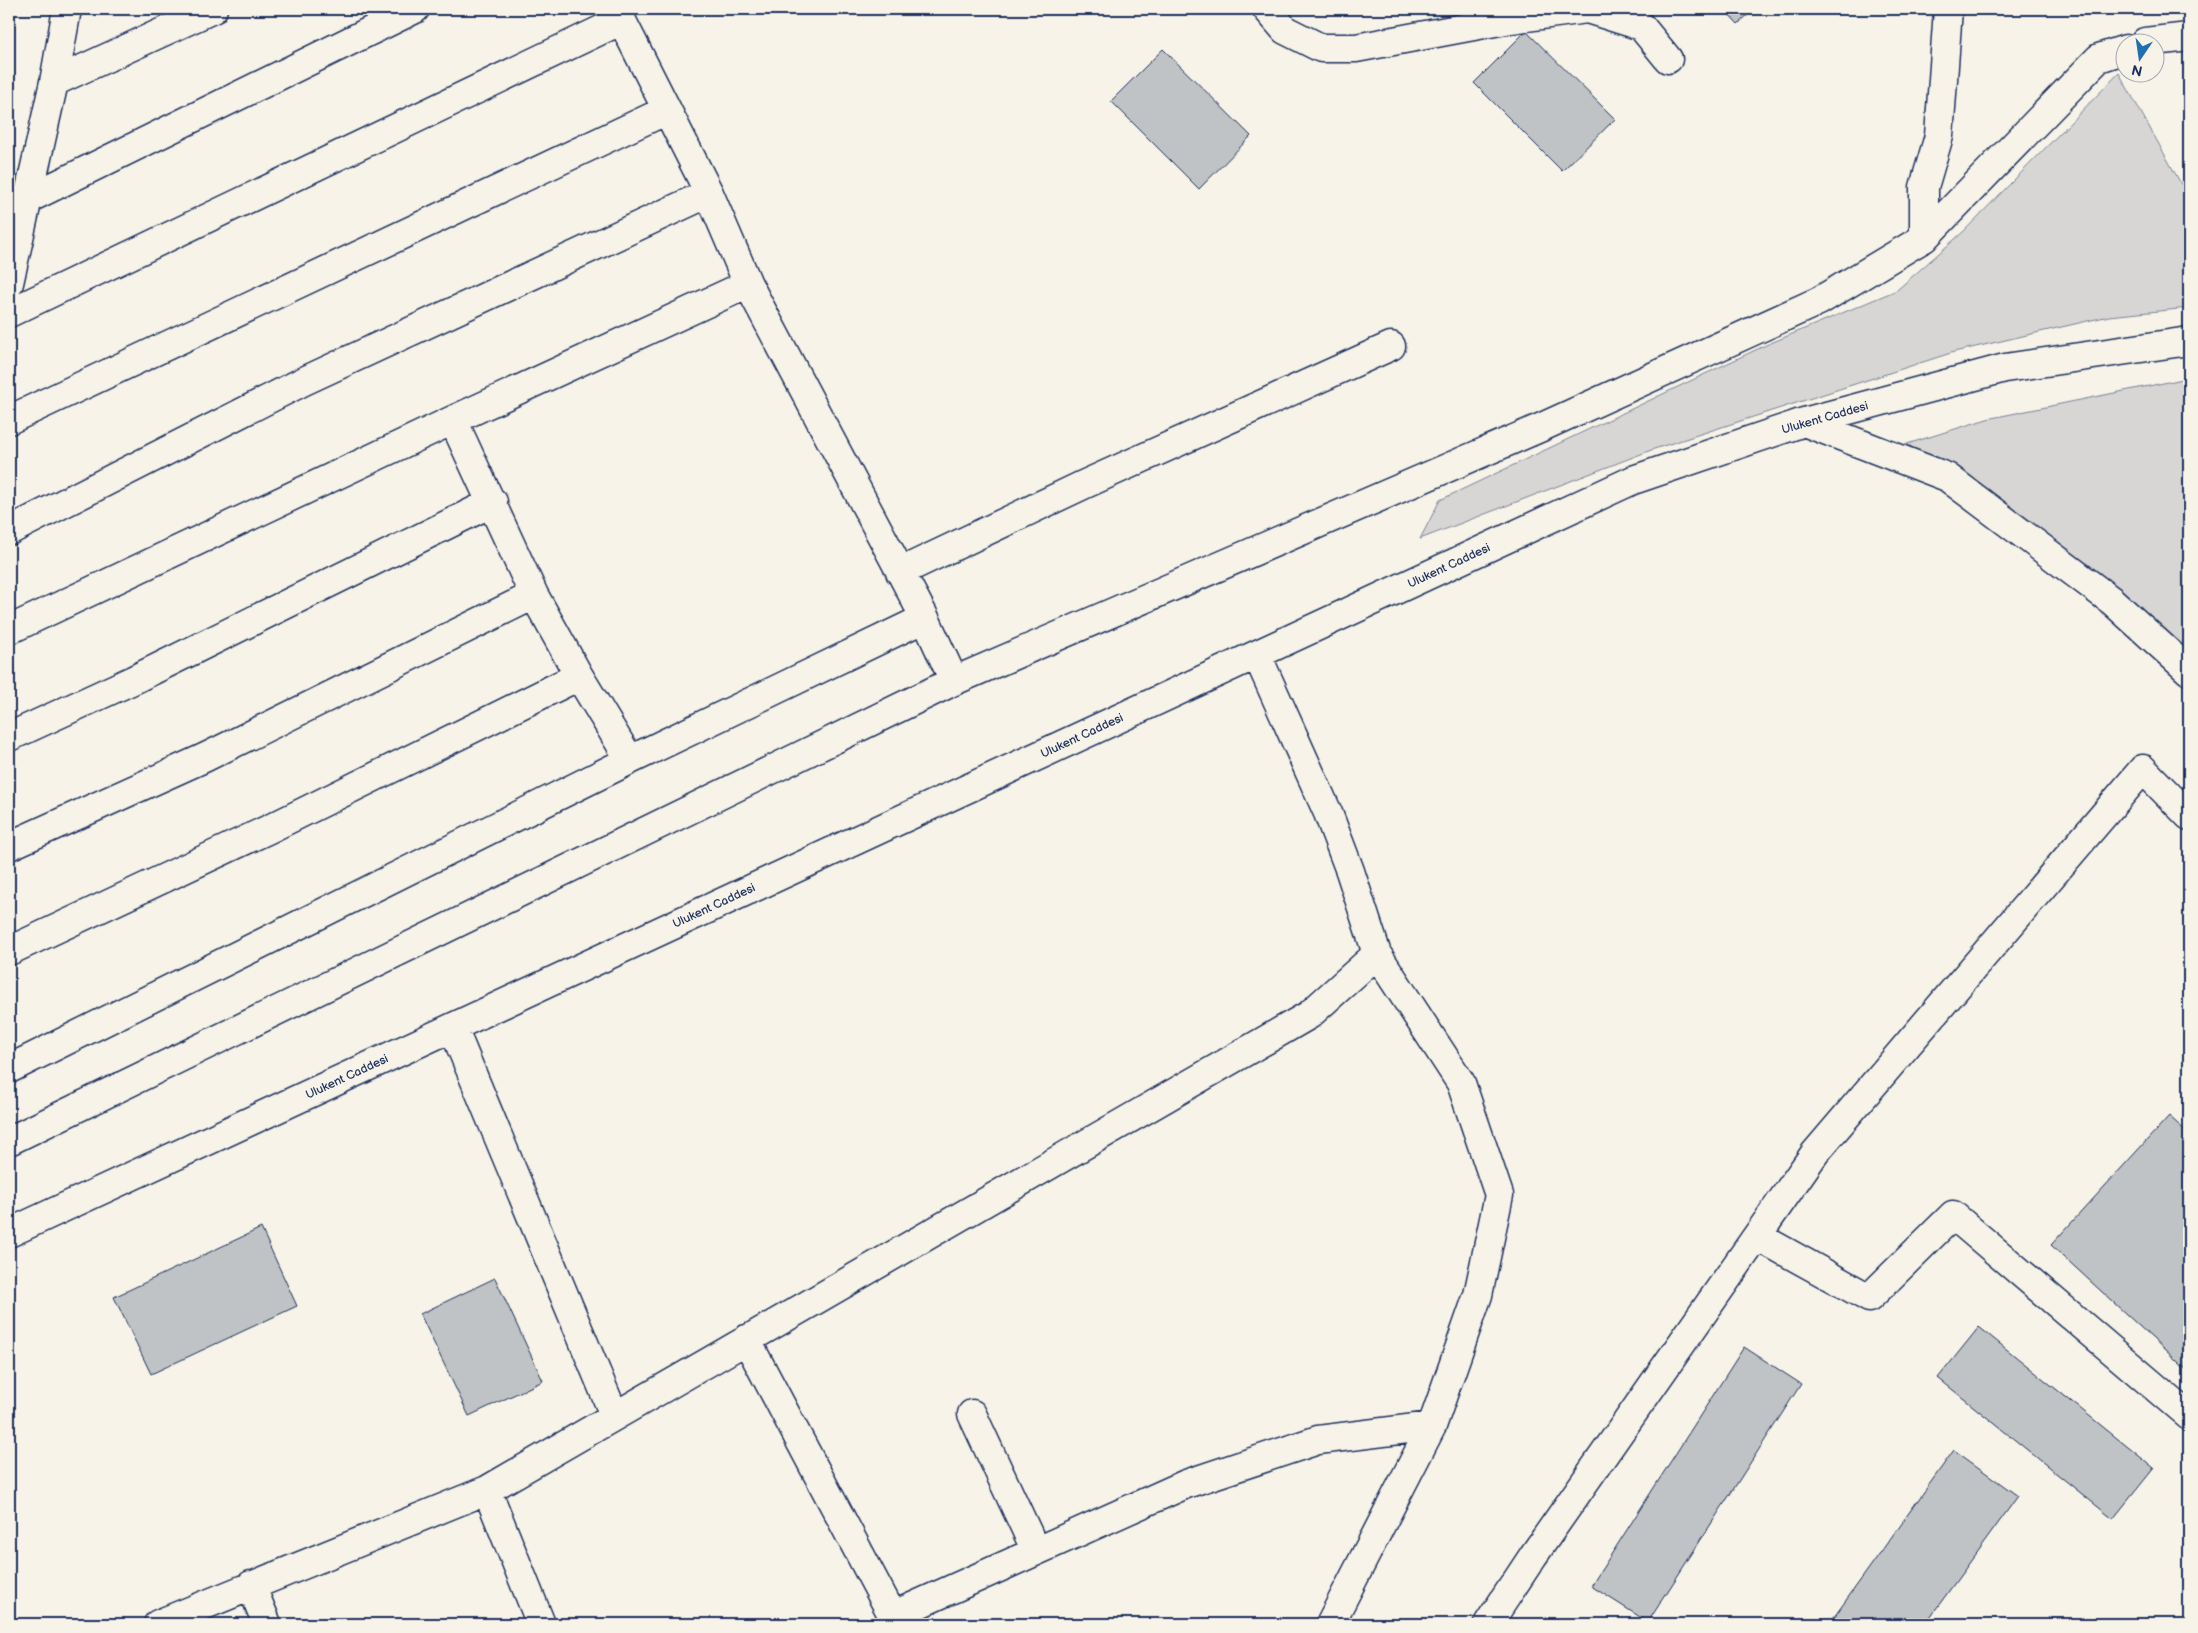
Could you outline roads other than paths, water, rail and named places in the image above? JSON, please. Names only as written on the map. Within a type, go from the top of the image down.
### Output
[{"type":"street","points":[[9,283],[26,200],[54,82],[67,9]]},
{"type":"street","points":[[54,82],[212,9]]},
{"type":"street","points":[[26,200],[415,9]]},
{"type":"street","points":[[1268,9],[1285,30],[1322,48],[1356,48],[1511,19],[1587,9],[1641,26],[1668,59]]},
{"type":"street","points":[[1924,238],[1924,187],[1939,136],[1948,9]]},
{"type":"street","points":[[9,313],[619,14],[709,193],[748,284],[925,618],[954,681]]},
{"type":"street","points":[[2166,40],[2189,37]]},
{"type":"street","points":[[9,1141],[954,681],[1542,428],[1819,301],[1924,238],[2099,58],[2116,52]]},
{"type":"street","points":[[9,420],[667,110]]},
{"type":"street","points":[[9,531],[304,380],[709,193]]},
{"type":"street","points":[[9,630],[453,420],[748,284]]},
{"type":"street","name":"Ulukent Caddesi","points":[[9,1234],[1633,480],[1804,422],[2005,368],[2189,342]]},
{"type":"street","points":[[900,572],[1083,485],[1391,346]]},
{"type":"street","points":[[453,420],[493,502],[534,595],[579,676],[630,760]]},
{"type":"street","points":[[1804,422],[1947,477],[2112,600],[2189,671]]},
{"type":"street","points":[[9,738],[133,680],[493,502]]},
{"type":"street","points":[[9,846],[204,758],[534,595]]},
{"type":"street","points":[[9,1069],[630,760],[925,618]]},
{"type":"street","points":[[1257,655],[1328,813],[1350,871],[1377,954],[1461,1083],[1499,1195],[1478,1295],[1432,1426],[1330,1624]]},
{"type":"street","points":[[9,951],[269,829],[579,676]]},
{"type":"street","points":[[1488,1624],[1533,1556],[1815,1152],[2143,769],[2189,816]]},
{"type":"street","points":[[158,1624],[487,1490],[1309,1015],[1377,954]]},
{"type":"street","points":[[453,1028],[614,1415]]},
{"type":"street","points":[[1757,1236],[1869,1298],[1953,1215],[2189,1416]]},
{"type":"street","points":[[746,1339],[895,1620],[1036,1551],[1186,1484],[1318,1440],[1432,1426]]},
{"type":"street","points":[[972,1414],[1036,1551]]},
{"type":"street","points":[[487,1490],[541,1624]]},
{"type":"street","points":[[251,1585],[267,1624]]}]
